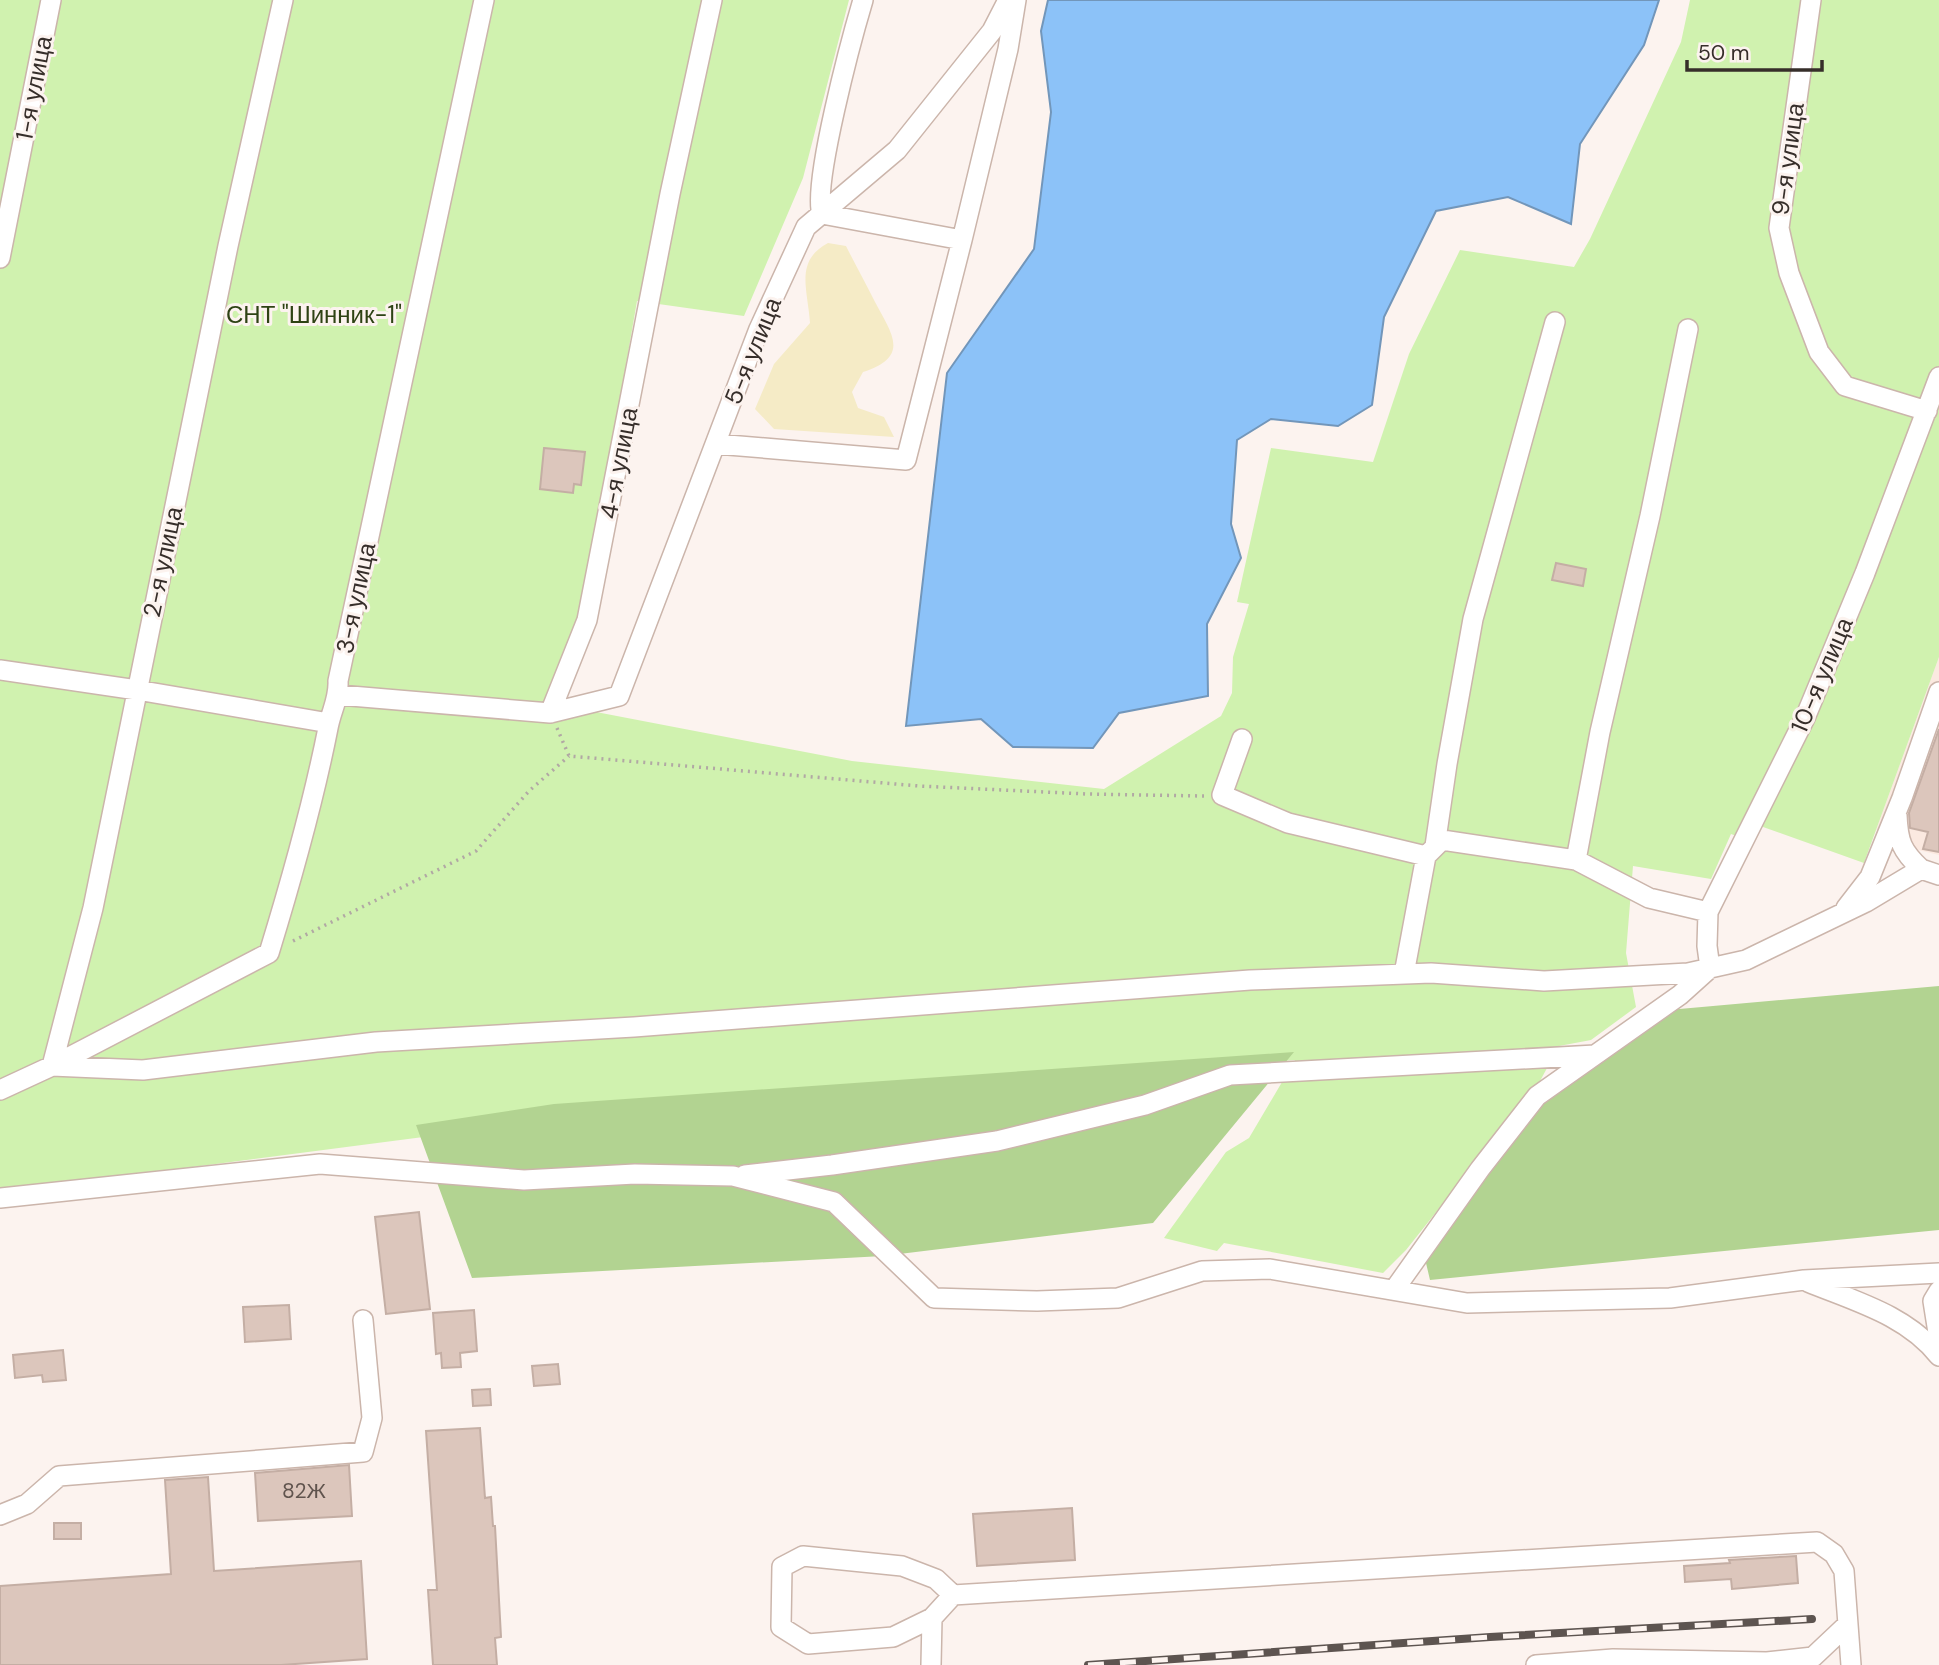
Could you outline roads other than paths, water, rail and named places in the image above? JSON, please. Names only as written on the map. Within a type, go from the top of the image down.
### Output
[{"type":"street","name":"1-я улица","points":[[0,258],[51,0]]},
{"type":"street","name":"2-я улица","points":[[52,1066],[93,908],[228,246],[283,0]]},
{"type":"street","name":"3-я улица","points":[[52,1066],[269,953],[317,788],[329,723],[339,695],[341,668],[484,0]]},
{"type":"street","name":"4-я улица","points":[[550,713],[587,620],[670,194],[712,0]]},
{"type":"street","points":[[863,0],[851,41],[823,172],[819,205],[822,214],[962,240]]},
{"type":"street","name":"5-я улица","points":[[550,713],[619,696],[759,330],[806,227],[897,150],[992,31],[1008,0]]},
{"type":"street","points":[[716,444],[905,460],[962,240],[1008,49],[1016,0]]},
{"type":"street","name":"9-я улица","points":[[1811,0],[1779,228],[1789,273],[1819,352],[1845,386],[1927,411]]},
{"type":"street","points":[[1404,974],[1431,851],[1473,619],[1555,322]]},
{"type":"street","points":[[1576,860],[1600,732],[1650,516],[1688,329]]},
{"type":"street","name":"10-я улица","points":[[1710,968],[1707,946],[1708,912],[1805,718],[1865,573],[1939,377]]},
{"type":"street","points":[[0,670],[329,723]]},
{"type":"street","points":[[1843,913],[1870,877],[1939,692]]},
{"type":"street","points":[[339,695],[550,713]]},
{"type":"street","points":[[1242,739],[1222,795],[1288,822],[1431,851]]},
{"type":"street","points":[[0,1090],[52,1066],[143,1070],[376,1042],[647,1026],[1250,981],[1431,973],[1544,982],[1688,973],[1746,960],[1930,872],[1905,854],[1898,836],[1897,810]]},
{"type":"street","points":[[1431,851],[1442,840],[1576,860],[1649,898],[1708,912]]},
{"type":"street","points":[[1394,1290],[1480,1169],[1537,1096],[1680,995],[1710,968]]},
{"type":"street","points":[[0,1198],[320,1164],[524,1180],[635,1174],[733,1176],[998,1141],[1144,1105],[1230,1075],[1597,1055]]},
{"type":"street","points":[[733,1176],[834,1202],[934,1298],[1118,1298],[1202,1271],[1270,1269],[1467,1303],[1670,1298],[1804,1280],[1939,1273]]},
{"type":"street","points":[[1804,1280],[1895,1318],[1916,1331],[1939,1356]]},
{"type":"street","points":[[1939,1291],[1933,1301],[1939,1339]]},
{"type":"street","points":[[0,1515],[27,1504],[59,1476],[363,1452],[372,1418],[363,1320]]},
{"type":"street","points":[[953,1595],[936,1579],[902,1566],[803,1556],[782,1567],[781,1626],[808,1644],[893,1637],[932,1618],[953,1595],[1817,1542],[1834,1554],[1843,1571],[1851,1665]]},
{"type":"street","points":[[931,1665],[932,1618]]},
{"type":"street","points":[[1536,1665],[1613,1659],[1659,1663],[1767,1662],[1813,1657],[1848,1624]]},
{"type":"water","points":[[1048,0],[1659,0],[1644,45],[1580,144],[1571,224],[1508,197],[1436,211],[1384,317],[1372,405],[1338,426],[1271,419],[1237,440],[1231,524],[1241,558],[1207,624],[1208,696],[1119,713],[1093,748],[1013,747],[981,719],[906,726],[947,373],[1034,249],[1051,112],[1041,31]]},
{"type":"railway","points":[[1088,1665],[1490,1637],[1812,1619]]},
{"type":"park label","name":"СНТ \"Шинник-1\"","points":[[314,315]]}]
